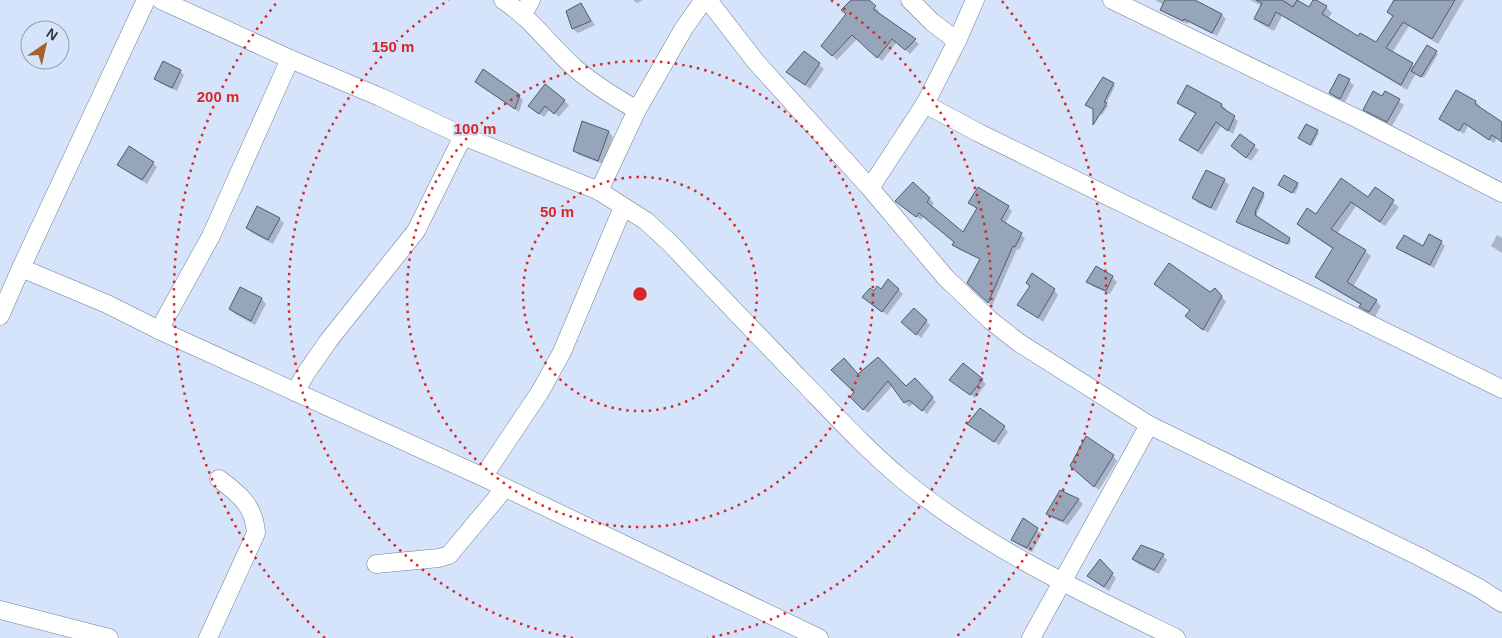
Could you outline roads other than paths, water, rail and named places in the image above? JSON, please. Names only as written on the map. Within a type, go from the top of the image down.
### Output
[{"type":"street","points":[[0,316],[146,0]]},
{"type":"street","points":[[161,0],[290,60],[463,136],[599,192],[624,207],[646,221],[670,243],[867,448],[903,480],[978,534],[1062,582],[1176,638]]},
{"type":"street","points":[[503,0],[527,7],[575,68],[603,90],[637,110]]},
{"type":"street","points":[[599,192],[637,110],[684,28],[704,0]]},
{"type":"street","points":[[708,0],[756,62],[870,188],[946,278],[990,320],[1018,342],[1149,425],[1420,557],[1479,588],[1502,603]]},
{"type":"street","points":[[910,0],[932,22],[957,41]]},
{"type":"street","points":[[870,188],[925,104],[957,41],[975,0]]},
{"type":"street","points":[[1112,0],[1358,119],[1502,193]]},
{"type":"street","points":[[160,330],[211,236],[290,60]]},
{"type":"street","points":[[925,104],[979,133],[1502,388]]},
{"type":"street","points":[[296,392],[306,373],[329,340],[416,231],[463,136]]},
{"type":"street","points":[[483,478],[540,392],[562,352],[624,207]]},
{"type":"street","points":[[21,268],[107,304],[505,488],[819,638]]},
{"type":"street","points":[[1031,638],[1149,425]]},
{"type":"street","points":[[208,638],[256,533],[255,523],[249,508],[240,494],[219,479]]},
{"type":"street","points":[[376,564],[439,558],[449,555],[505,488]]},
{"type":"street","points":[[0,610],[109,638]]}]
